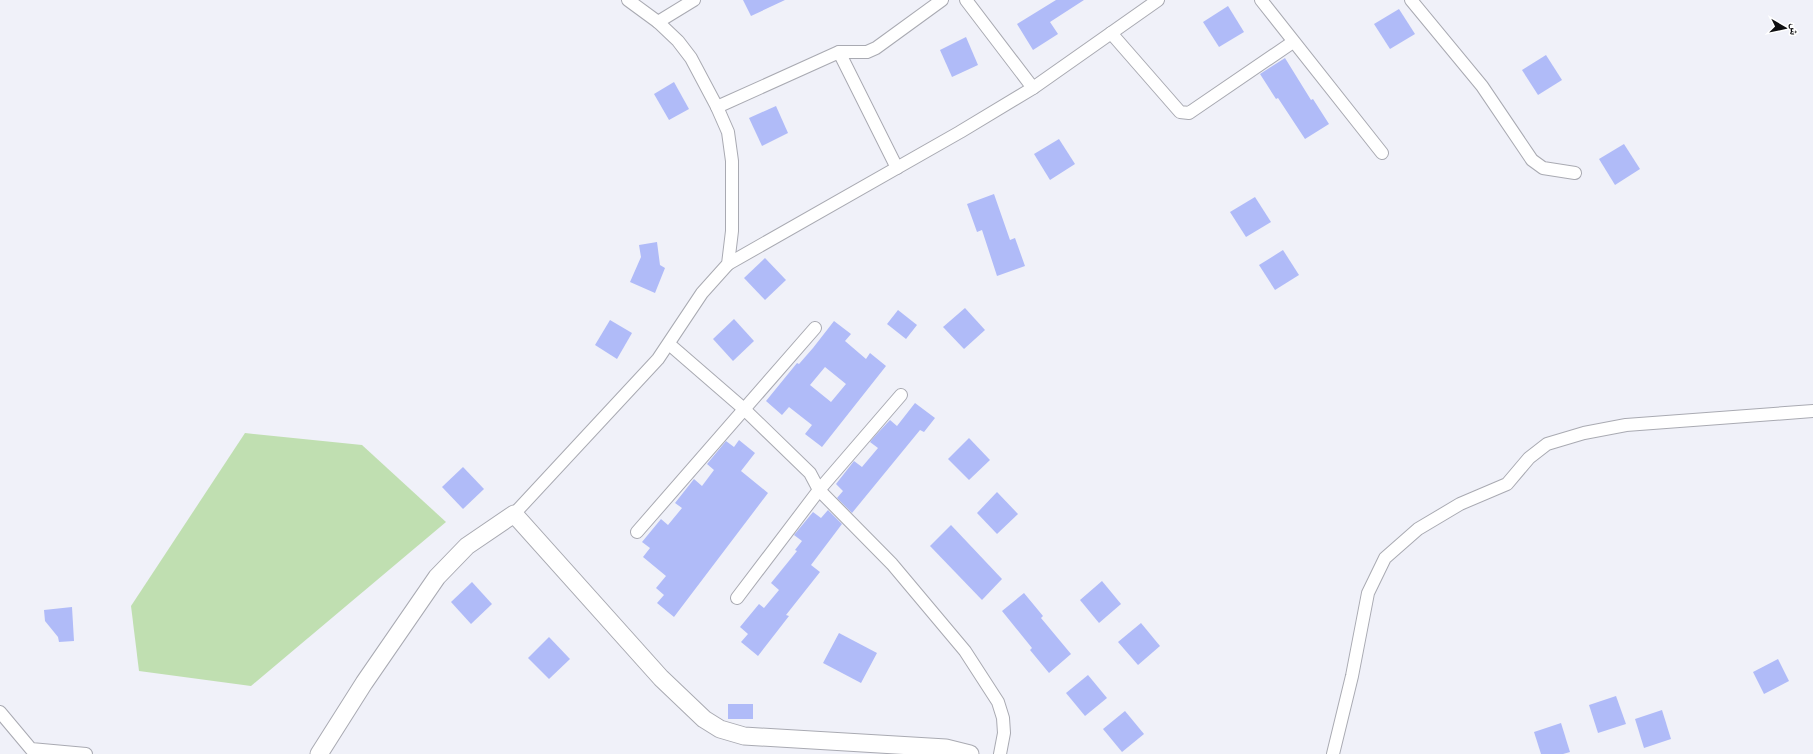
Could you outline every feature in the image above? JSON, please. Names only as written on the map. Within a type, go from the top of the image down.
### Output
[{"type":"street","points":[[628,0],[658,22],[678,41],[691,58],[717,107],[728,132],[732,161],[732,231],[728,264]]},
{"type":"street","points":[[658,22],[694,0]]},
{"type":"street","points":[[717,107],[839,52],[867,52],[876,48],[942,0]]},
{"type":"street","points":[[966,0],[1033,88]]},
{"type":"street","points":[[319,754],[364,683],[437,577],[467,546],[514,514],[658,359],[702,293],[728,264],[897,168],[1033,88],[1158,0]]},
{"type":"street","points":[[1261,0],[1382,153]]},
{"type":"street","points":[[1411,0],[1482,86],[1532,160],[1543,168],[1575,173]]},
{"type":"street","points":[[1111,33],[1180,112],[1185,113],[1189,113],[1293,42]]},
{"type":"street","points":[[839,52],[897,168]]},
{"type":"street","points":[[637,532],[815,328]]},
{"type":"street","points":[[669,344],[744,409],[810,473],[819,490],[892,564],[965,650],[998,702],[1003,718],[1004,733],[1000,754]]},
{"type":"street","points":[[736,598],[819,490],[901,395]]},
{"type":"street","points":[[1334,754],[1352,676],[1368,592],[1385,558],[1418,529],[1460,504],[1507,484],[1529,458],[1547,444],[1570,437],[1626,425],[1813,411]]},
{"type":"street","points":[[514,514],[661,678],[704,719],[720,729],[744,736],[946,748],[970,754]]},
{"type":"street","points":[[0,712],[31,749],[86,754]]},
{"type":"green space","points":[[245,433],[362,445],[446,522],[251,686],[139,671],[131,606]]},
{"type":"building","points":[[743,0],[785,0],[751,16]]},
{"type":"building","points":[[1056,0],[1084,0],[1050,22],[1058,34],[1033,50],[1017,24]]},
{"type":"building","points":[[1228,6],[1244,32],[1219,47],[1203,22]]},
{"type":"building","points":[[1399,9],[1415,34],[1390,49],[1374,24]]},
{"type":"building","points":[[966,37],[978,65],[952,77],[940,50]]},
{"type":"building","points":[[1546,55],[1562,80],[1538,95],[1522,70]]},
{"type":"building","points":[[1285,58],[1311,100],[1313,99],[1329,124],[1305,139],[1260,74]]},
{"type":"building","points":[[674,82],[689,109],[669,120],[654,94]]},
{"type":"building","points":[[776,106],[788,133],[762,146],[749,118]]},
{"type":"building","points":[[1059,139],[1075,164],[1050,180],[1034,154]]},
{"type":"building","points":[[1624,144],[1640,169],[1615,185],[1599,159]]},
{"type":"building","points":[[994,194],[1010,240],[1015,238],[1025,266],[997,276],[982,230],[977,232],[967,204]]},
{"type":"building","points":[[1255,197],[1271,222],[1246,237],[1230,212]]},
{"type":"building","points":[[657,242],[660,265],[665,268],[655,293],[630,282],[641,257],[639,245]]},
{"type":"building","points":[[1283,250],[1299,275],[1275,290],[1259,265]]},
{"type":"building","points":[[765,258],[786,280],[765,300],[744,278]]},
{"type":"building","points":[[965,308],[985,330],[964,349],[943,327]]},
{"type":"building","points":[[898,310],[917,325],[906,339],[887,324]]},
{"type":"building","points":[[734,319],[754,341],[733,361],[713,339]]},
{"type":"building","points":[[610,320],[632,333],[617,359],[595,345]]},
{"type":"building","points":[[834,321],[851,334],[845,341],[866,359],[870,353],[886,366],[822,447],[805,434],[812,425],[789,407],[782,415],[766,401],[797,363],[799,364]],"holes":[[[825,367],[846,384],[831,402],[810,385]]]},
{"type":"building","points":[[915,403],[935,418],[924,432],[920,430],[852,513],[837,498],[843,491],[836,484],[854,461],[862,467],[878,448],[870,442],[874,437],[890,420],[897,426]]},
{"type":"building","points":[[969,438],[990,460],[969,480],[948,459]]},
{"type":"building","points":[[739,440],[755,453],[741,471],[768,493],[674,617],[657,603],[664,595],[656,588],[666,576],[643,557],[650,548],[642,542],[661,519],[668,525],[682,508],[675,503],[694,479],[702,486],[714,470],[707,464],[726,441],[734,447]]},
{"type":"building","points":[[463,467],[484,489],[463,509],[442,487]]},
{"type":"building","points":[[997,492],[1018,514],[997,534],[977,513]]},
{"type":"building","points":[[828,510],[842,524],[811,565],[820,572],[786,615],[789,616],[758,656],[741,642],[748,634],[740,627],[759,604],[764,608],[779,590],[771,583],[797,551],[795,550],[802,541],[794,535],[813,512],[821,518]]},
{"type":"building","points":[[951,525],[1002,579],[982,600],[930,546]]},
{"type":"building","points":[[1102,581],[1121,604],[1099,623],[1080,600]]},
{"type":"building","points":[[472,582],[492,604],[471,624],[451,602]]},
{"type":"building","points":[[1024,593],[1043,616],[1041,618],[1071,654],[1049,673],[1030,650],[1032,648],[1002,611]]},
{"type":"building","points":[[72,607],[74,641],[59,642],[58,637],[45,621],[44,610]]},
{"type":"building","points":[[1141,623],[1160,646],[1138,665],[1118,642]]},
{"type":"building","points":[[839,633],[877,653],[861,683],[823,663]]},
{"type":"building","points":[[549,637],[570,659],[549,679],[528,658]]},
{"type":"building","points":[[1778,659],[1789,681],[1764,694],[1753,672]]},
{"type":"building","points":[[1088,675],[1107,698],[1085,716],[1066,693]]},
{"type":"building","points":[[1616,696],[1626,724],[1598,733],[1589,705]]},
{"type":"building","points":[[728,704],[753,704],[753,719],[728,719]]},
{"type":"building","points":[[1662,710],[1671,739],[1644,748],[1635,719]]},
{"type":"building","points":[[1125,711],[1144,734],[1122,752],[1103,729]]},
{"type":"building","points":[[1561,723],[1570,752],[1563,754],[1541,754],[1534,732]]}]
